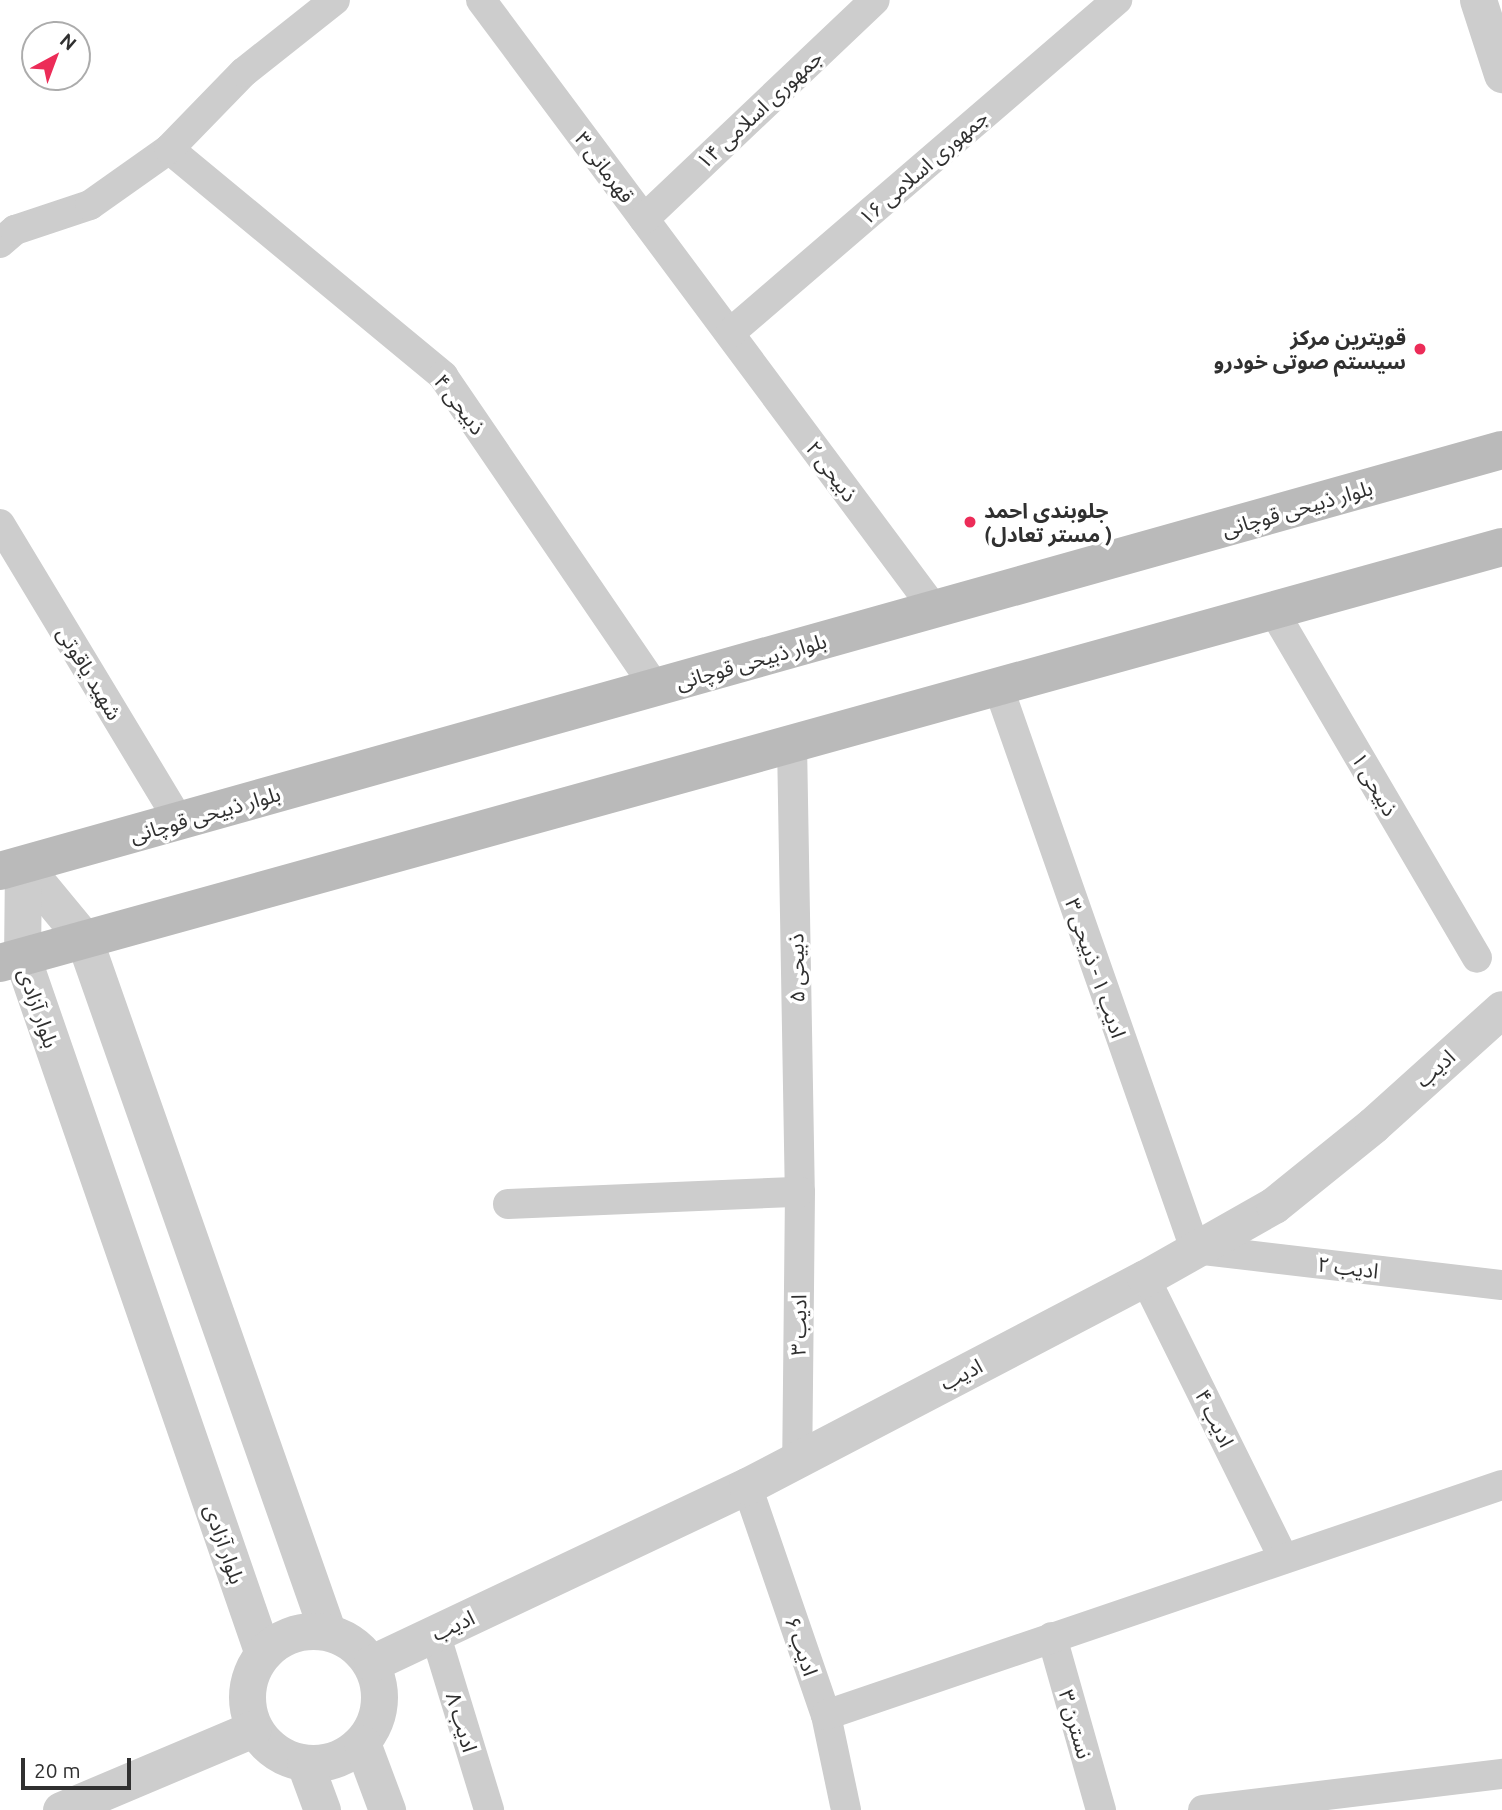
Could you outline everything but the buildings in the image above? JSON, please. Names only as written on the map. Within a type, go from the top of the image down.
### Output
[{"type":"main road","name":"بلوار ذبیحی قوچانی","points":[[11,868],[1502,450]]},
{"type":"main road","points":[[11,960],[1502,547]]},
{"type":"street","points":[[0,243],[15,230],[90,205],[169,149],[244,72],[335,0]]},
{"type":"street","name":"قهرمانی ۳","points":[[481,0],[730,333]]},
{"type":"street","name":"جمهوری اسلامی ۱۴","points":[[644,219],[875,0]]},
{"type":"street","name":"جمهوری اسلامی ۱۶","points":[[730,333],[1117,0]]},
{"type":"street","points":[[1478,0],[1502,74]]},
{"type":"street","name":"ذبیحی ۴","points":[[169,149],[443,376],[656,688]]},
{"type":"street","name":"ذبیحی ۲","points":[[730,333],[935,610]]},
{"type":"street","name":"شهید یاقوتی","points":[[0,524],[179,821]]},
{"type":"street","name":"ذبیحی ۱","points":[[1273,610],[1478,958]]},
{"type":"street","name":"ادیب ۱ - ذبیحی ۳","points":[[998,686],[1195,1250]]},
{"type":"street","name":"ذبیحی ۵","points":[[792,743],[800,1192]]},
{"type":"street","points":[[11,868],[84,939],[327,1630]]},
{"type":"street","name":"بلوار آزادی","points":[[11,868],[11,960],[262,1651]]},
{"type":"street","name":"ادیب","points":[[372,1663],[747,1486],[1145,1278],[1274,1205],[1373,1125],[1502,1009]]},
{"type":"street","points":[[508,1204],[800,1192]]},
{"type":"street","name":"ادیب ۳","points":[[797,1459],[800,1192]]},
{"type":"street","name":"ادیب ۲","points":[[1195,1250],[1502,1285]]},
{"type":"street","name":"ادیب ۴","points":[[1145,1278],[1284,1559]]},
{"type":"street","points":[[826,1714],[1502,1485]]},
{"type":"street","name":"ادیب ۶","points":[[747,1486],[826,1714],[846,1810]]},
{"type":"street","points":[[327,1630],[352,1642],[372,1663],[381,1705],[362,1743],[336,1760],[305,1764],[275,1753],[253,1729],[245,1689],[262,1651],[292,1632],[327,1630]]},
{"type":"street","name":"ادیب ۸","points":[[435,1633],[489,1810]]},
{"type":"street","name":"نسترن ۳","points":[[1052,1637],[1101,1810]]},
{"type":"street","points":[[61,1810],[253,1729]]},
{"type":"street","points":[[362,1743],[387,1810]]},
{"type":"street","points":[[305,1764],[321,1810]]},
{"type":"street","points":[[1203,1810],[1502,1774]]},
{"type":"place","name":"قویترین مرکز سیستم صوتی خودرو","points":[[1420,349]]},
{"type":"place","name":"جلوبندی احمد (مستر تعادل )","points":[[970,522]]}]
